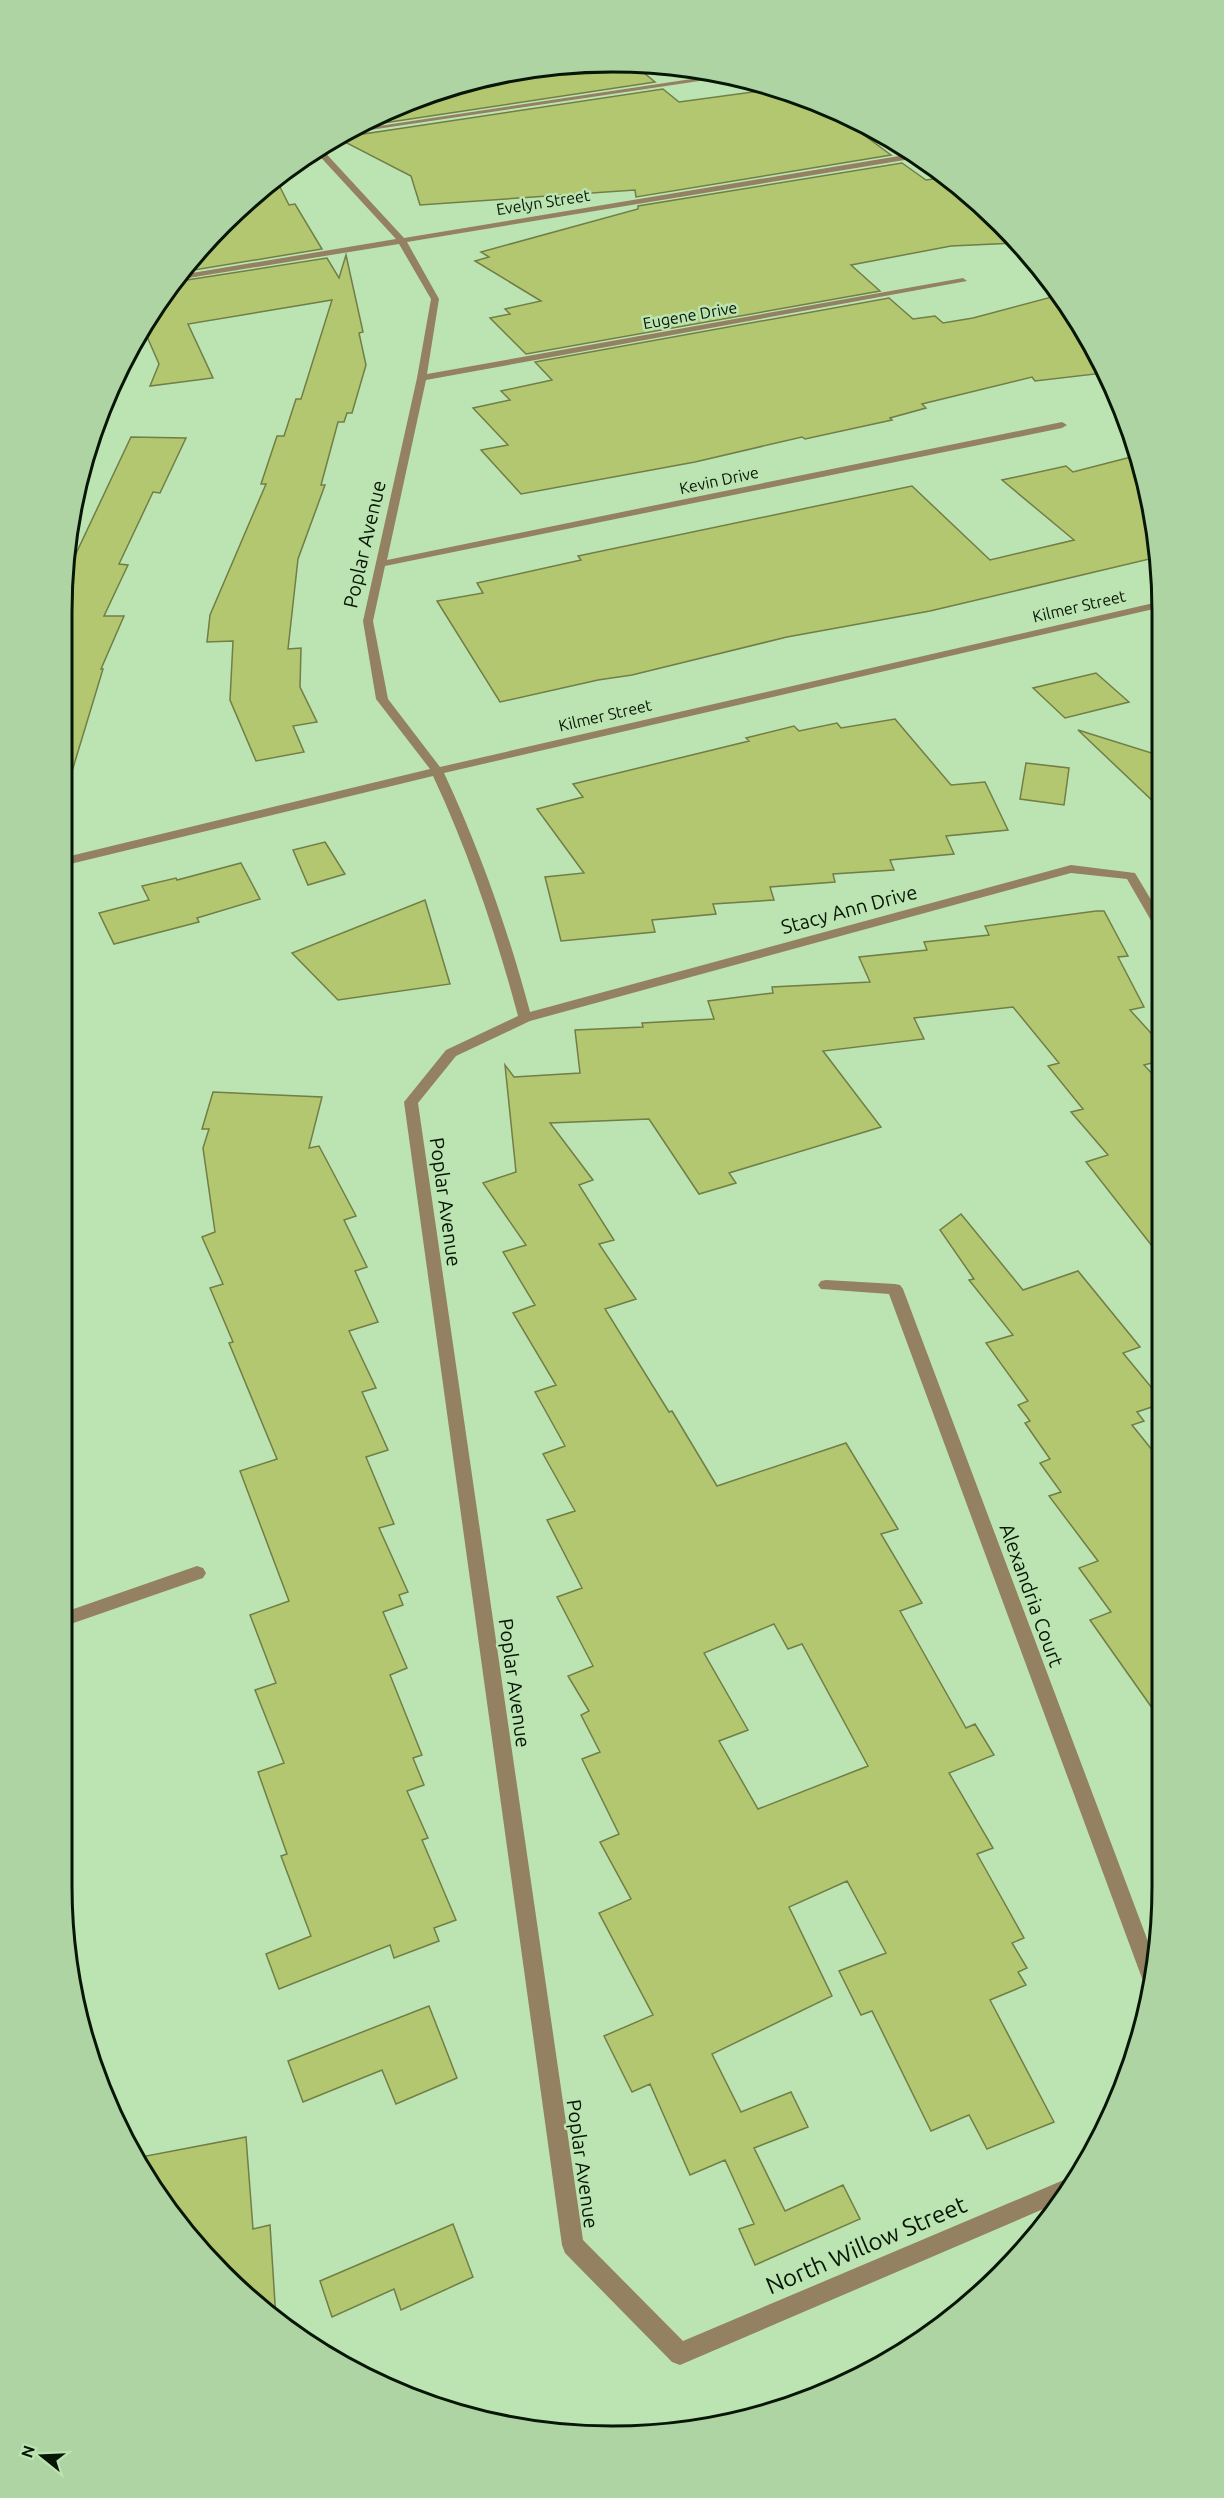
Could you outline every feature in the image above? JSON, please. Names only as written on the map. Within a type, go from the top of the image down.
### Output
[{"type":"street","points":[[370,129],[700,80]]},
{"type":"street","name":"Poplar Avenue","points":[[324,155],[402,240],[435,299],[422,378],[368,621],[382,699],[437,771],[464,830],[512,970],[525,1018],[451,1053],[411,1101],[573,2245],[680,2354]]},
{"type":"street","name":"Evelyn Street","points":[[189,277],[904,158]]},
{"type":"street","name":"Eugene Drive","points":[[422,378],[963,281]]},
{"type":"street","name":"Kevin Drive","points":[[382,564],[1062,425]]},
{"type":"street","name":"Kilmer Street","points":[[72,860],[437,771],[1152,606]]},
{"type":"street","name":"Stacy Ann Drive","points":[[525,1018],[1071,868],[1131,876],[1152,912]]},
{"type":"street","name":"Alexandria Court","points":[[826,1286],[896,1289],[1146,1962]]},
{"type":"street","points":[[72,1617],[197,1573]]},
{"type":"street","name":"North Willow Street","points":[[680,2354],[1056,2193]]},
{"type":"building","points":[[612,72],[644,73],[655,82],[384,123],[438,101],[507,82],[577,73]]},
{"type":"building","points":[[663,89],[679,102],[757,91],[819,113],[851,128],[891,155],[636,197],[635,190],[420,205],[411,176],[345,142],[360,134]]},
{"type":"building","points":[[902,163],[926,180],[934,179],[941,184],[968,206],[1006,243],[951,246],[851,265],[880,291],[526,354],[490,318],[510,314],[505,309],[541,301],[475,261],[489,257],[481,252],[638,209],[638,206]]},
{"type":"building","points":[[280,187],[289,205],[295,204],[322,249],[195,270],[230,230]]},
{"type":"building","points":[[346,255],[363,332],[359,333],[366,365],[352,413],[347,413],[344,422],[338,422],[321,485],[325,485],[298,559],[288,649],[301,648],[300,687],[317,722],[293,726],[304,752],[256,761],[230,700],[233,641],[207,642],[210,615],[266,484],[261,484],[277,436],[284,436],[296,399],[301,399],[332,300],[188,324],[213,378],[150,386],[159,364],[147,337],[186,280],[327,258],[339,278]]},
{"type":"building","points":[[1050,297],[1080,342],[1096,374],[1035,381],[1032,377],[922,404],[926,408],[890,418],[892,420],[805,439],[802,437],[695,462],[521,494],[481,450],[508,445],[473,408],[510,400],[501,391],[552,380],[535,362],[889,298],[913,319],[935,316],[943,323],[973,318]]},
{"type":"building","points":[[131,437],[186,438],[160,493],[153,492],[119,564],[128,565],[104,616],[124,616],[101,669],[103,669],[72,771],[72,612],[76,554]]},
{"type":"building","points":[[1129,457],[1142,507],[1149,559],[930,611],[787,637],[632,675],[598,680],[500,702],[437,601],[483,593],[477,583],[581,560],[578,556],[912,486],[990,560],[1074,540],[1002,480],[1066,466],[1073,472]]},
{"type":"building","points":[[1096,673],[1129,702],[1065,718],[1033,688]]},
{"type":"building","points":[[895,719],[951,785],[985,782],[1008,830],[946,836],[954,854],[890,860],[894,870],[833,874],[835,882],[770,887],[774,900],[713,904],[716,914],[652,920],[655,932],[561,941],[545,877],[584,873],[537,809],[583,797],[573,784],[749,741],[746,738],[794,726],[799,731],[837,723],[841,728]]},
{"type":"building","points":[[1078,730],[1152,753],[1152,800]]},
{"type":"building","points":[[1026,763],[1069,768],[1064,805],[1020,799]]},
{"type":"building","points":[[325,842],[345,874],[308,885],[293,850]]},
{"type":"building","points":[[241,863],[260,899],[197,918],[199,922],[114,944],[99,913],[149,900],[142,886],[176,878],[177,880]]},
{"type":"building","points":[[425,900],[450,984],[338,1000],[292,953]]},
{"type":"building","points":[[1104,911],[1128,956],[1118,957],[1144,1007],[1130,1010],[1152,1034],[1152,1063],[1144,1065],[1152,1074],[1152,1246],[1086,1162],[1108,1155],[1071,1112],[1083,1109],[1048,1066],[1059,1063],[1013,1007],[914,1018],[924,1039],[823,1051],[881,1127],[729,1173],[736,1183],[699,1194],[649,1119],[550,1123],[593,1180],[579,1185],[614,1240],[599,1244],[636,1299],[605,1309],[669,1412],[672,1411],[717,1486],[846,1443],[898,1529],[881,1534],[922,1603],[900,1611],[966,1728],[975,1724],[994,1755],[949,1773],[993,1848],[977,1854],[1024,1938],[1012,1943],[1027,1968],[1018,1972],[1026,1985],[990,2000],[1054,2122],[987,2149],[969,2115],[931,2131],[872,2011],[861,2015],[839,1971],[886,1953],[847,1881],[789,1907],[832,1996],[712,2054],[741,2112],[791,2092],[808,2127],[754,2148],[785,2211],[843,2185],[860,2219],[755,2265],[739,2229],[754,2224],[725,2160],[690,2175],[650,2084],[632,2092],[604,2036],[653,2015],[599,1913],[631,1899],[600,1842],[619,1834],[582,1759],[600,1752],[581,1715],[589,1711],[568,1676],[593,1666],[557,1597],[582,1588],[547,1520],[575,1511],[543,1454],[565,1446],[535,1392],[556,1385],[513,1313],[535,1305],[503,1252],[526,1245],[483,1183],[516,1172],[505,1065],[514,1077],[580,1073],[575,1030],[643,1027],[642,1023],[714,1019],[708,1001],[773,993],[772,987],[870,982],[859,957],[927,950],[924,942],[989,935],[985,926]],"holes":[[[774,1624],[788,1649],[802,1644],[868,1766],[758,1809],[719,1741],[748,1730],[704,1653]]]},
{"type":"building","points":[[213,1092],[322,1097],[309,1148],[319,1146],[356,1216],[344,1220],[367,1267],[355,1271],[378,1322],[349,1331],[376,1388],[362,1392],[388,1450],[366,1457],[394,1524],[379,1528],[408,1592],[399,1595],[403,1605],[383,1612],[407,1668],[390,1675],[422,1755],[413,1758],[424,1785],[407,1791],[428,1838],[422,1840],[456,1920],[434,1928],[439,1941],[394,1958],[390,1945],[279,1989],[266,1954],[311,1936],[281,1856],[287,1854],[258,1772],[284,1763],[255,1690],[276,1683],[250,1615],[289,1601],[240,1471],[277,1459],[229,1343],[233,1342],[210,1288],[223,1284],[202,1237],[215,1232],[203,1148],[209,1129],[202,1129]]},
{"type":"building","points":[[961,1214],[1023,1290],[1078,1271],[1140,1347],[1123,1353],[1152,1388],[1152,1407],[1137,1412],[1144,1421],[1132,1425],[1152,1450],[1152,1708],[1090,1620],[1111,1612],[1079,1568],[1098,1561],[1049,1496],[1061,1492],[1040,1463],[1050,1459],[1025,1423],[1030,1421],[1018,1405],[1028,1401],[986,1343],[1013,1335],[969,1280],[974,1279],[940,1230]]},
{"type":"building","points":[[429,2006],[457,2078],[396,2104],[382,2070],[303,2102],[288,2061]]},
{"type":"building","points":[[246,2137],[253,2229],[270,2225],[275,2308],[230,2268],[206,2242],[163,2186],[144,2156]]},
{"type":"building","points":[[453,2224],[473,2277],[401,2310],[394,2289],[332,2317],[320,2281]]}]
